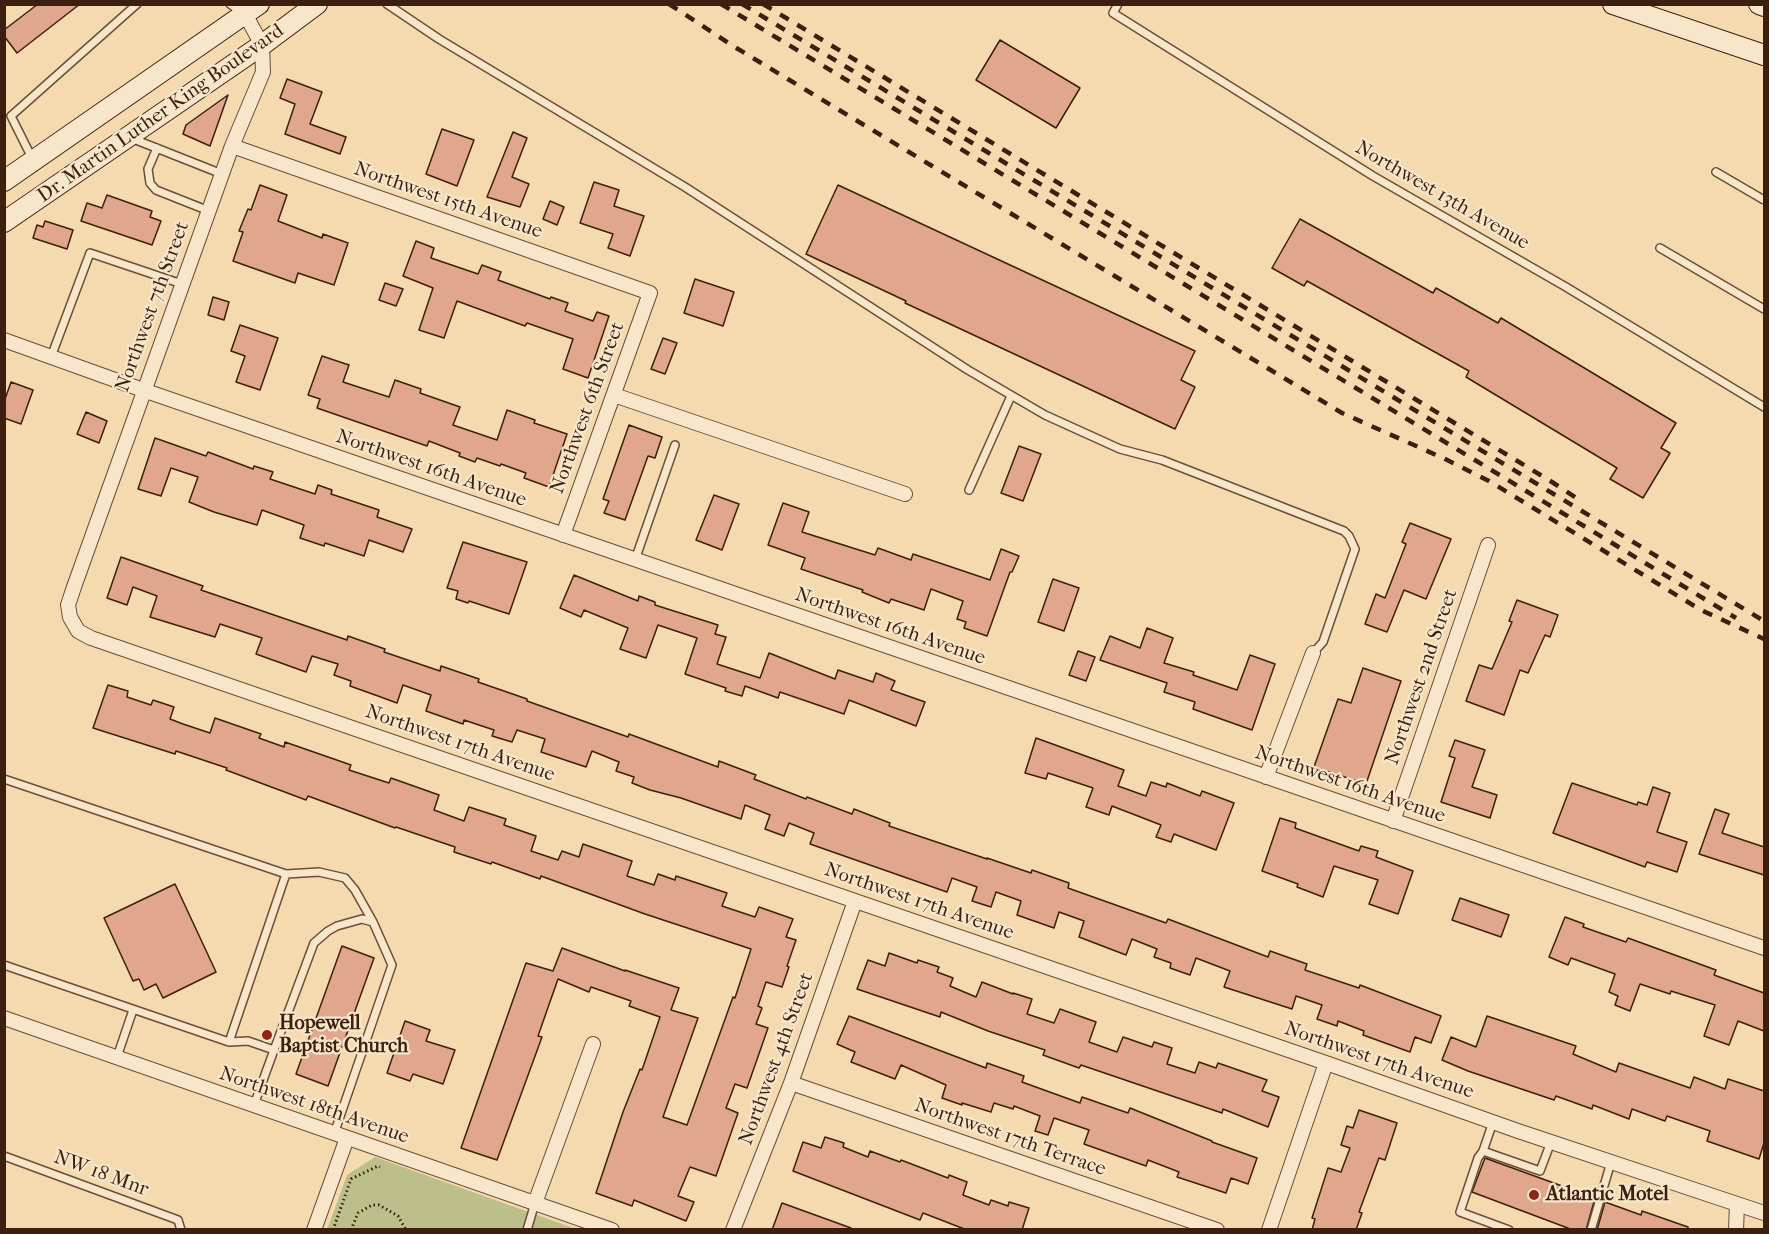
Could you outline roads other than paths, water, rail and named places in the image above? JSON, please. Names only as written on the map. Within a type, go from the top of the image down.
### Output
[{"type":"main road","name":"Dr. Martin Luther King Boulevard","points":[[4,222],[262,45],[317,4]]},
{"type":"main road","points":[[1613,4],[1764,55]]},
{"type":"main road","points":[[1759,4],[1764,6]]},
{"type":"main road","name":"Dr. Martin Luther King Boulevard","points":[[4,181],[245,8]]},
{"type":"street","points":[[245,8],[262,45]]},
{"type":"street","name":"Northwest 7th Street","points":[[70,617],[68,605],[143,390],[232,146],[262,72],[262,45]]},
{"type":"street","name":"Northwest 15th Avenue","points":[[232,146],[650,293]]},
{"type":"street","name":"Northwest 6th Street","points":[[563,535],[650,293]]},
{"type":"street","name":"Northwest 16th Avenue","points":[[4,340],[634,560],[1764,948]]},
{"type":"street","points":[[614,395],[905,494]]},
{"type":"street","name":"Northwest 2nd Street","points":[[1393,821],[1488,546]]},
{"type":"street","name":"Northwest 17th Avenue","points":[[70,617],[78,631],[91,638],[1551,1142],[1764,1213]]},
{"type":"street","points":[[1266,777],[1312,653]]},
{"type":"street","name":"Northwest 4th Street","points":[[733,1230],[791,1083],[855,901]]},
{"type":"street","name":"Northwest 18th Avenue","points":[[4,1018],[612,1230]]},
{"type":"street","points":[[536,1203],[593,1044]]},
{"type":"street","points":[[1269,1230],[1326,1063]]},
{"type":"street","name":"Northwest 17th Terrace","points":[[791,1083],[1217,1230]]},
{"type":"street","points":[[314,1230],[341,1136]]},
{"type":"street","points":[[1736,1230],[1737,1204]]},
{"type":"lane","points":[[33,160],[11,116],[137,4]]},
{"type":"lane","points":[[387,4],[439,39],[685,187],[796,261],[1011,396],[1074,429],[1120,449],[1162,460],[1344,531],[1355,549],[1323,642],[1312,653]]},
{"type":"lane","name":"Northwest 13th Avenue","points":[[1118,4],[1113,13],[1372,176],[1566,287],[1764,407]]},
{"type":"lane","points":[[129,136],[222,174]]},
{"type":"lane","points":[[157,148],[148,169],[150,183],[156,190],[209,211]]},
{"type":"lane","points":[[1716,172],[1764,200]]},
{"type":"lane","points":[[1660,248],[1764,309]]},
{"type":"lane","points":[[51,357],[90,253],[182,284]]},
{"type":"lane","points":[[969,490],[1011,396]]},
{"type":"lane","points":[[634,560],[675,445]]},
{"type":"lane","points":[[4,779],[286,874],[320,872],[345,878],[355,890],[373,922],[392,965],[341,1136]]},
{"type":"lane","points":[[229,1042],[286,874]]},
{"type":"lane","points":[[254,1106],[314,943],[337,926],[362,919],[373,922]]},
{"type":"lane","points":[[4,965],[229,1042],[248,1041],[274,1050]]},
{"type":"lane","points":[[117,1058],[133,1010]]},
{"type":"lane","points":[[1493,1122],[1460,1212],[1509,1230]]},
{"type":"lane","points":[[1483,1151],[1540,1171],[1551,1142]]},
{"type":"lane","name":"NW 18 Mnr","points":[[4,1156],[178,1220],[181,1230]]},
{"type":"lane","points":[[1591,1230],[1611,1162]]},
{"type":"lane","points":[[527,1230],[536,1203]]},
{"type":"railway","points":[[669,4],[733,46],[1342,413],[1489,481],[1701,610],[1764,639]]},
{"type":"railway","points":[[721,4],[1736,618]]},
{"type":"railway","points":[[742,4],[1764,621]]},
{"type":"railway","points":[[763,4],[1581,501]]},
{"type":"place","name":"Hopewell Baptist Church","points":[[267,1035]]},
{"type":"place","name":"Atlantic Motel","points":[[1534,1195]]}]
